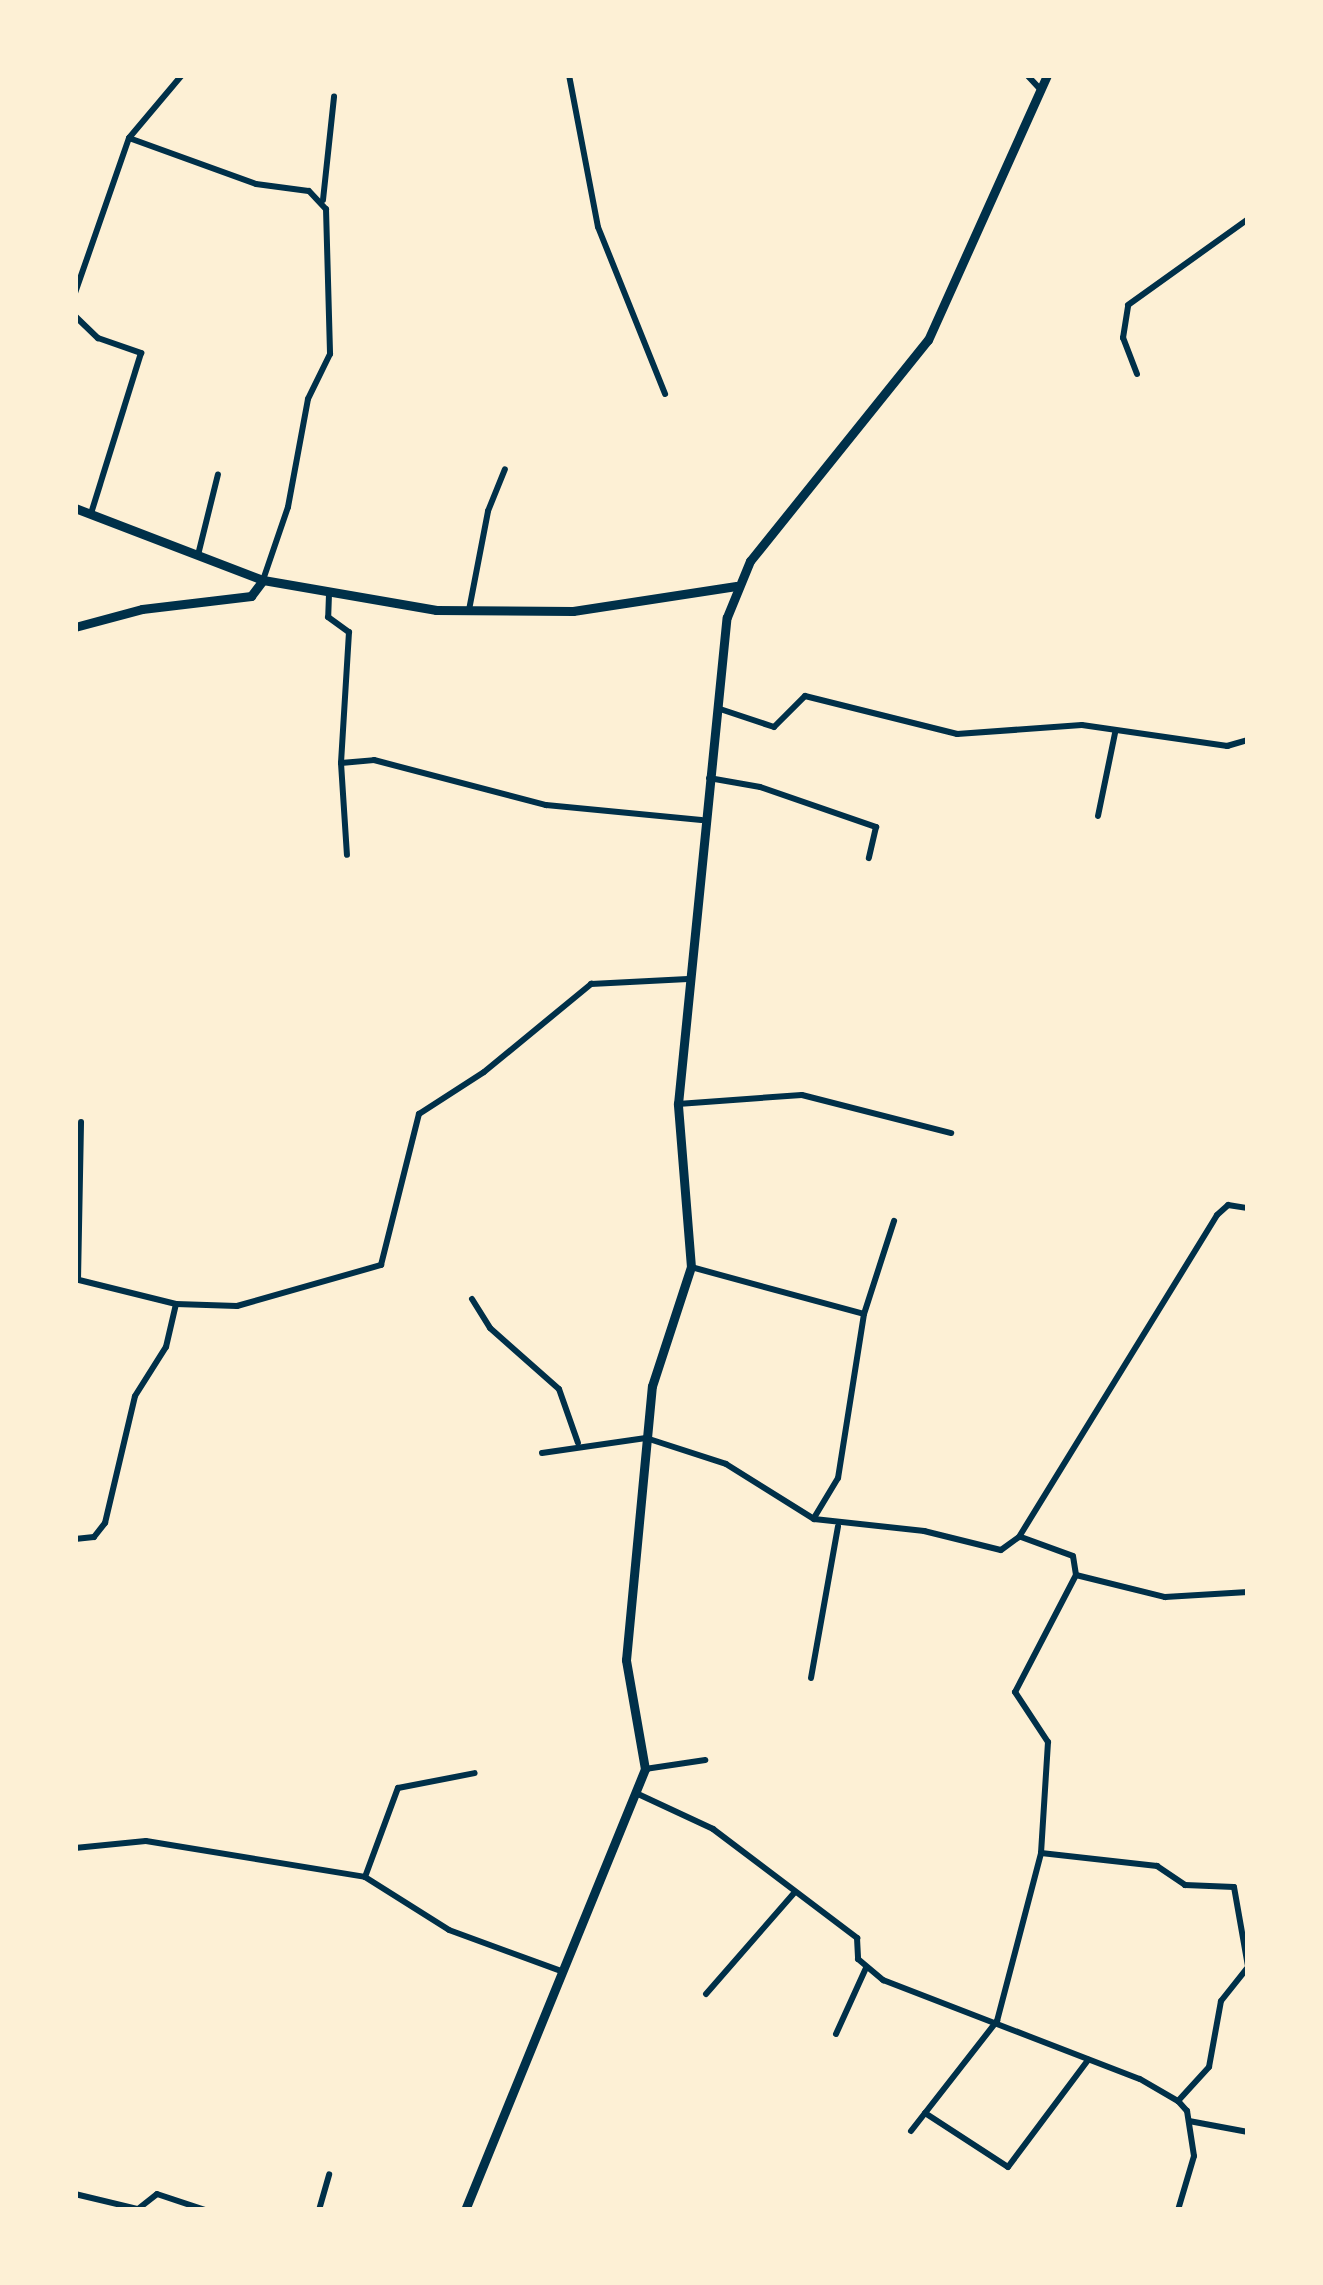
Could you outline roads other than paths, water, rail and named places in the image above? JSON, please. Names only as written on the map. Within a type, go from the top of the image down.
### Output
[{"type":"main road","points":[[465,2210],[645,1769],[626,1660],[652,1386],[691,1267],[678,1104],[701,820],[736,586],[928,340],[1046,75]]},
{"type":"main road","points":[[75,508],[263,580],[469,614],[573,611],[736,586]]},
{"type":"main road","points":[[75,627],[251,596],[263,580]]},
{"type":"street","points":[[75,293],[128,138],[180,75]]},
{"type":"street","points":[[569,75],[598,227],[665,394]]},
{"type":"street","points":[[1027,75],[1040,89]]},
{"type":"street","points":[[263,580],[289,507],[308,399],[329,354],[322,201],[334,97]]},
{"type":"street","points":[[128,138],[322,201]]},
{"type":"street","points":[[1137,374],[1123,338],[1128,305],[1248,219]]},
{"type":"street","points":[[75,316],[98,338],[141,353],[91,514]]},
{"type":"street","points":[[469,614],[488,511],[506,469]]},
{"type":"street","points":[[198,555],[218,473]]},
{"type":"street","points":[[329,594],[328,617],[347,631]]},
{"type":"street","points":[[347,855],[341,763],[349,618]]},
{"type":"street","points":[[716,708],[775,727],[805,696],[921,730],[1082,725],[1227,746],[1248,740]]},
{"type":"street","points":[[1098,816],[1115,733]]},
{"type":"street","points":[[341,763],[374,760],[546,805],[701,820]]},
{"type":"street","points":[[707,778],[760,787],[876,827],[869,858]]},
{"type":"street","points":[[81,1122],[76,1280],[176,1304],[237,1306],[381,1265],[419,1114],[484,1072],[591,984],[688,979]]},
{"type":"street","points":[[678,1104],[802,1095],[951,1133]]},
{"type":"street","points":[[542,1454],[578,1443],[646,1438],[726,1464],[814,1519],[838,1526],[924,1531],[1001,1550],[1019,1537],[1217,1215],[1228,1205],[1248,1208]]},
{"type":"street","points":[[814,1519],[838,1478],[864,1314],[894,1221]]},
{"type":"street","points":[[691,1267],[864,1314]]},
{"type":"street","points":[[472,1299],[490,1328],[559,1389],[578,1443]]},
{"type":"street","points":[[75,1539],[94,1537],[106,1522],[135,1396],[166,1347],[176,1304]]},
{"type":"street","points":[[811,1678],[838,1526]]},
{"type":"street","points":[[910,2131],[997,2021],[1041,1853],[1048,1742],[1015,1692],[1076,1575],[1072,1556],[1019,1537]]},
{"type":"street","points":[[1076,1575],[1166,1597],[1248,1592]]},
{"type":"street","points":[[645,1769],[705,1760]]},
{"type":"street","points":[[365,1876],[398,1788],[475,1773]]},
{"type":"street","points":[[638,1794],[713,1829],[857,1938],[866,1968],[836,2034]]},
{"type":"street","points":[[75,1848],[146,1841],[365,1876],[448,1930],[561,1971]]},
{"type":"street","points":[[1041,1853],[1157,1866],[1185,1885],[1234,1887],[1248,1967],[1221,2001],[1209,2067],[1178,2101]]},
{"type":"street","points":[[706,1994],[795,1892]]},
{"type":"street","points":[[866,1968],[1178,2101],[1189,2121],[1193,2156],[1178,2210]]},
{"type":"street","points":[[925,2113],[1008,2167],[1088,2060]]},
{"type":"street","points":[[1189,2121],[1248,2132]]},
{"type":"street","points":[[319,2210],[329,2174]]},
{"type":"street","points":[[75,2194],[138,2209],[157,2194],[205,2210]]}]
